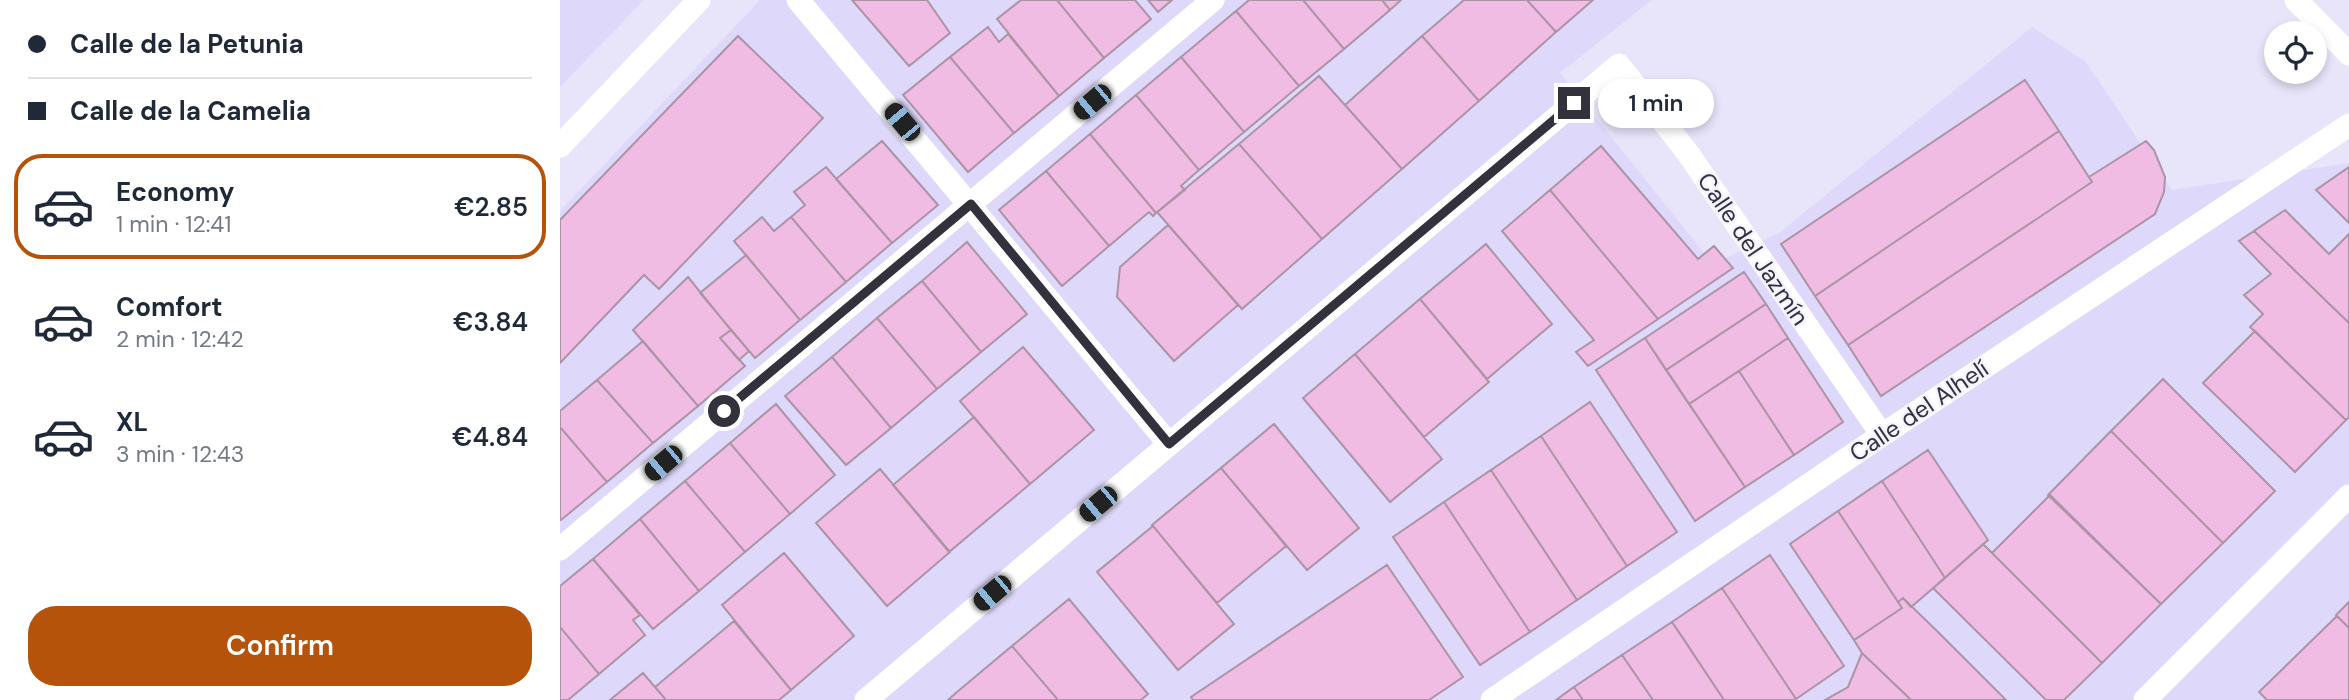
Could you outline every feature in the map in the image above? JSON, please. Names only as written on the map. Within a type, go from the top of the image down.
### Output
[{"type":"street","points":[[560,146],[699,0]]},
{"type":"street","points":[[798,0],[1169,444],[866,700]]},
{"type":"street","points":[[560,549],[1213,0]]},
{"type":"street","points":[[2295,0],[2349,54]]},
{"type":"street","name":"Calle del Jazmín","points":[[1169,444],[1619,65],[1687,152],[1882,435]]},
{"type":"street","name":"Calle del Alhelí","points":[[1492,700],[1882,435],[2349,125]]},
{"type":"street","points":[[2145,700],[2349,496]]},
{"type":"shaded area","points":[[560,0],[644,0],[560,87]]},
{"type":"shaded area","points":[[760,0],[1652,0],[1560,73],[1713,264],[1779,233],[2032,27],[2085,61],[2172,190],[2349,163],[2349,700],[560,700],[560,211]]},
{"type":"building","points":[[852,0],[927,0],[950,33],[909,66]]},
{"type":"building","points":[[1021,0],[1057,0],[1104,58],[1059,96],[997,19]]},
{"type":"building","points":[[1057,0],[1135,0],[1151,19],[1104,58]]},
{"type":"building","points":[[1148,0],[1172,0],[1158,12]]},
{"type":"building","points":[[1249,0],[1303,0],[1344,49],[1299,86],[1236,11]]},
{"type":"building","points":[[1303,0],[1382,0],[1390,10],[1344,49]]},
{"type":"building","points":[[1382,0],[1401,0],[1390,10]]},
{"type":"building","points":[[1464,0],[1527,0],[1556,32],[1479,101],[1422,36]]},
{"type":"building","points":[[1527,0],[1593,0],[1556,32]]},
{"type":"building","points":[[1236,11],[1299,86],[1244,132],[1181,57]]},
{"type":"building","points":[[988,27],[999,42],[1008,34],[1059,96],[1014,133],[950,57]]},
{"type":"building","points":[[738,36],[823,118],[659,289],[644,275],[560,363],[560,220]]},
{"type":"building","points":[[1422,36],[1479,101],[1402,169],[1345,105]]},
{"type":"building","points":[[950,57],[1014,133],[968,172],[903,95]]},
{"type":"building","points":[[1181,57],[1244,132],[1199,170],[1136,95]]},
{"type":"building","points":[[1319,76],[1402,169],[1322,239],[1239,144]]},
{"type":"building","points":[[2025,80],[2059,131],[1815,296],[1781,244]]},
{"type":"building","points":[[1136,95],[1199,170],[1181,186],[1185,190],[1156,213],[1090,134]]},
{"type":"building","points":[[2059,131],[2092,182],[1848,345],[1815,296]]},
{"type":"building","points":[[1090,134],[1156,213],[1153,216],[1149,212],[1109,246],[1046,171]]},
{"type":"building","points":[[882,141],[938,205],[892,243],[836,179]]},
{"type":"building","points":[[2146,141],[2154,150],[2165,177],[2164,192],[2155,214],[1881,396],[1848,345],[2092,182],[2089,177]]},
{"type":"building","points":[[1239,144],[1322,239],[1242,309],[1157,212]]},
{"type":"building","points":[[1601,146],[1698,259],[1714,246],[1733,268],[1658,319],[1550,190]]},
{"type":"building","points":[[826,167],[892,243],[846,282],[791,217],[805,205],[794,192]]},
{"type":"building","points":[[2349,167],[2349,223],[2316,190]]},
{"type":"building","points":[[1046,171],[1109,246],[1062,286],[999,210]]},
{"type":"building","points":[[1550,190],[1658,319],[1588,366],[1576,352],[1594,340],[1502,231]]},
{"type":"building","points":[[2285,210],[2329,254],[2349,234],[2349,323],[2254,231]]},
{"type":"building","points":[[762,217],[774,231],[791,217],[846,282],[800,320],[734,241]]},
{"type":"building","points":[[1168,225],[1238,305],[1174,361],[1117,297],[1120,267]]},
{"type":"building","points":[[2254,231],[2349,323],[2349,417],[2346,420],[2250,327],[2263,314],[2244,295],[2271,274],[2239,241]]},
{"type":"building","points":[[967,242],[1027,314],[981,352],[922,281]]},
{"type":"building","points":[[1486,244],[1552,324],[1487,379],[1420,299]]},
{"type":"building","points":[[746,255],[800,320],[755,358],[700,293]]},
{"type":"building","points":[[1744,272],[1766,304],[1666,370],[1645,338]]},
{"type":"building","points":[[688,277],[731,330],[720,338],[745,366],[698,406],[633,330]]},
{"type":"building","points":[[922,281],[981,352],[937,389],[877,318]]},
{"type":"building","points":[[1420,299],[1489,382],[1424,437],[1355,354]]},
{"type":"building","points":[[1766,304],[1788,338],[1689,404],[1666,370]]},
{"type":"building","points":[[877,318],[937,389],[891,428],[832,357]]},
{"type":"building","points":[[731,330],[749,351],[739,360],[720,338]]},
{"type":"building","points":[[2255,331],[2346,420],[2295,472],[2203,383]]},
{"type":"building","points":[[1645,338],[1745,487],[1695,521],[1596,370]]},
{"type":"building","points":[[1788,338],[1843,422],[1794,455],[1739,371]]},
{"type":"building","points":[[643,341],[698,406],[653,443],[597,380]]},
{"type":"building","points":[[1023,347],[1094,430],[1030,484],[960,401]]},
{"type":"building","points":[[1355,354],[1442,459],[1390,502],[1303,398]]},
{"type":"building","points":[[832,357],[891,428],[846,465],[785,396]]},
{"type":"building","points":[[1739,371],[1794,455],[1745,487],[1689,404]]},
{"type":"building","points":[[2163,379],[2275,491],[2223,543],[2111,431]]},
{"type":"building","points":[[597,380],[653,443],[607,482],[560,427],[560,411]]},
{"type":"building","points":[[1590,402],[1677,532],[1627,566],[1541,436]]},
{"type":"building","points":[[776,404],[835,475],[790,514],[730,443]]},
{"type":"building","points":[[974,417],[1030,484],[949,552],[893,485]]},
{"type":"building","points":[[1274,424],[1359,528],[1307,570],[1221,468]]},
{"type":"building","points":[[560,427],[607,482],[561,520],[560,519]]},
{"type":"building","points":[[2111,431],[2223,543],[2161,604],[2048,495]]},
{"type":"building","points":[[1541,436],[1627,566],[1577,600],[1491,470]]},
{"type":"building","points":[[730,443],[790,514],[745,552],[685,481]]},
{"type":"building","points":[[1928,450],[1988,540],[1945,578],[1882,481]]},
{"type":"building","points":[[1221,468],[1286,546],[1217,603],[1152,525]]},
{"type":"building","points":[[880,469],[950,552],[887,606],[816,523]]},
{"type":"building","points":[[1491,470],[1577,600],[1530,632],[1444,502]]},
{"type":"building","points":[[685,481],[745,552],[699,591],[640,519]]},
{"type":"building","points":[[1882,481],[1945,578],[1911,607],[1903,598],[1898,602],[1838,511]]},
{"type":"building","points":[[2050,495],[2161,604],[2102,663],[1992,553]]},
{"type":"building","points":[[1444,502],[1530,632],[1480,665],[1393,537]]},
{"type":"building","points":[[1838,511],[1902,608],[1854,640],[1790,544]]},
{"type":"building","points":[[640,519],[699,591],[653,629],[593,559]]},
{"type":"building","points":[[1153,526],[1234,624],[1178,670],[1097,572]]},
{"type":"building","points":[[1983,544],[2102,663],[2064,700],[2046,700],[1933,588]]},
{"type":"building","points":[[784,553],[854,636],[791,690],[722,605]]},
{"type":"building","points":[[1770,555],[1844,666],[1796,699],[1722,588]]},
{"type":"building","points":[[593,559],[640,615],[633,620],[645,635],[599,674],[560,627],[560,586]]},
{"type":"building","points":[[1387,565],[1463,677],[1429,700],[1193,700],[1191,697]]},
{"type":"building","points":[[1722,588],[1796,699],[1724,700],[1672,622]]},
{"type":"building","points":[[1903,598],[2006,700],[1911,700],[1862,653],[1854,640],[1902,608],[1898,602]]},
{"type":"building","points":[[1069,599],[1148,694],[1141,700],[1058,700],[1012,646]]},
{"type":"building","points":[[2349,602],[2349,628],[2336,615]]},
{"type":"building","points":[[2337,616],[2349,628],[2349,700],[2267,700],[2259,692]]},
{"type":"building","points":[[734,621],[791,690],[779,700],[666,700],[655,687]]},
{"type":"building","points":[[1672,622],[1724,700],[1653,700],[1622,655]]},
{"type":"building","points":[[560,627],[599,674],[568,700],[560,700]]},
{"type":"building","points":[[1012,646],[1058,700],[948,700],[957,692]]},
{"type":"building","points":[[1862,653],[1911,700],[1825,700],[1848,687]]},
{"type":"building","points":[[1622,655],[1653,700],[1583,700],[1574,687]]},
{"type":"building","points":[[643,673],[666,700],[610,700]]},
{"type":"building","points":[[1574,687],[1583,700],[1556,700]]},
{"type":"route","points":[[724,411],[971,204],[1169,444],[1574,103]]}]
